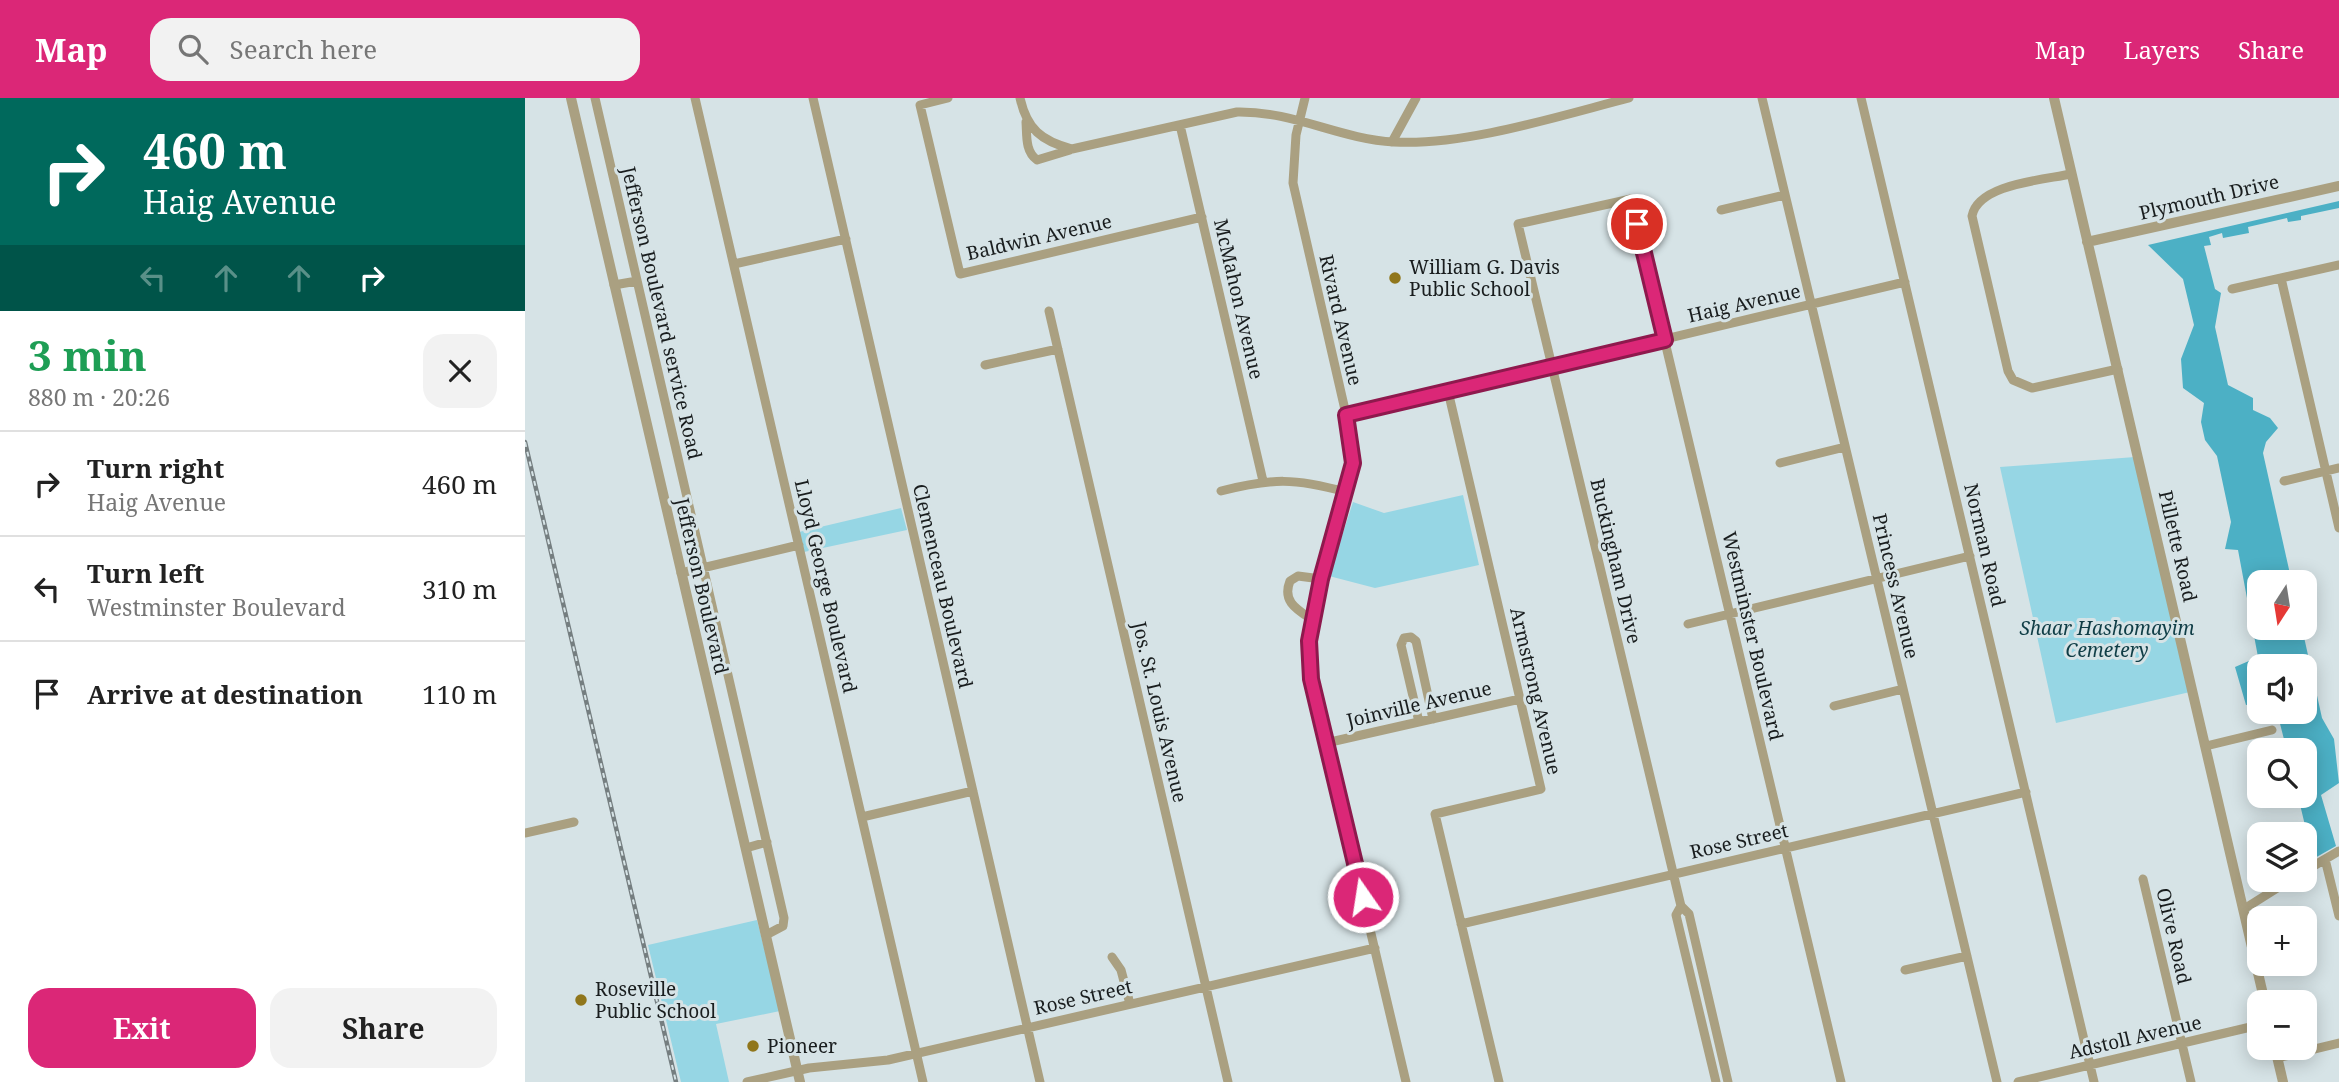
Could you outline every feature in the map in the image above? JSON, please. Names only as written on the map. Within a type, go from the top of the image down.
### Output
[{"type":"street","name":"Jefferson Boulevard","points":[[571,98],[799,1076]]},
{"type":"street","name":"Jefferson Boulevard service Road","points":[[595,98],[784,918],[783,926],[766,936]]},
{"type":"street","name":"Lloyd George Boulevard","points":[[695,98],[923,1082]]},
{"type":"street","name":"Clemenceau Boulevard","points":[[813,98],[1040,1082]]},
{"type":"street","name":"Baldwin Avenue","points":[[949,98],[920,105],[960,274],[1202,217]]},
{"type":"street","points":[[1020,98],[1026,122],[1027,146],[1037,160],[1072,149],[1237,112],[1300,118],[1349,135],[1392,142],[1443,142],[1625,99]]},
{"type":"street","name":"Rivard Avenue","points":[[1305,98],[1293,162],[1297,212],[1346,415],[1353,463],[1311,619],[1311,679],[1406,1082]]},
{"type":"street","points":[[1392,142],[1416,98]]},
{"type":"street","name":"Princess Avenue","points":[[1762,98],[1997,1082]]},
{"type":"street","name":"Norman Road","points":[[1861,98],[2094,1082]]},
{"type":"street","name":"Pillette Road","points":[[2054,98],[2262,990]]},
{"type":"street","points":[[1026,122],[1044,139],[1072,149]]},
{"type":"street","name":"McMahon Avenue","points":[[1180,125],[1263,481]]},
{"type":"street","points":[[2071,174],[1990,193],[1974,207],[1972,216],[2008,371],[2013,380],[2032,388],[2118,369]]},
{"type":"street","name":"Plymouth Drive","points":[[2087,242],[2339,186]]},
{"type":"street","points":[[1721,211],[1785,195]]},
{"type":"street","name":"Buckingham Drive","points":[[1631,199],[1518,224],[1673,874],[1681,906],[1689,914],[1728,1082]]},
{"type":"street","name":"Westminster Boulevard","points":[[1631,199],[1841,1082]]},
{"type":"street","points":[[734,264],[846,239]]},
{"type":"street","points":[[2232,289],[2339,265]]},
{"type":"street","points":[[2281,278],[2339,528]]},
{"type":"street","points":[[614,285],[637,281]]},
{"type":"street","name":"Haig Avenue","points":[[1346,415],[1905,282]]},
{"type":"street","name":"Jos. St. Louis Avenue","points":[[1049,311],[1228,1082]]},
{"type":"street","points":[[985,365],[1058,349]]},
{"type":"street","name":"Armstrong Avenue","points":[[1448,391],[1541,789],[1436,814],[1499,1082]]},
{"type":"street","points":[[1780,463],[1845,447]]},
{"type":"street","points":[[2284,481],[2339,468]]},
{"type":"street","points":[[1221,491],[1263,481],[1303,482],[1346,492]]},
{"type":"street","points":[[681,573],[799,545]]},
{"type":"street","points":[[1688,624],[1970,556]]},
{"type":"street","points":[[1311,619],[1293,606],[1287,588],[1290,580],[1298,576],[1321,579]]},
{"type":"street","points":[[1419,722],[1401,645],[1404,638],[1411,637],[1416,641],[1433,719]]},
{"type":"street","points":[[1834,706],[1903,690]]},
{"type":"street","name":"Joinville Avenue","points":[[1326,743],[1520,699]]},
{"type":"street","points":[[2206,746],[2272,730]]},
{"type":"street","points":[[862,817],[972,791]]},
{"type":"street","name":"Rose Street","points":[[1461,925],[2026,792]]},
{"type":"street","points":[[525,833],[574,822]]},
{"type":"street","points":[[746,848],[767,842]]},
{"type":"street","points":[[2317,864],[2339,851]]},
{"type":"street","points":[[2325,859],[2339,916]]},
{"type":"street","name":"Olive Road","points":[[2143,879],[2191,1082]]},
{"type":"street","points":[[2244,909],[2271,892]]},
{"type":"street","name":"Buckingham Drive","points":[[1681,906],[1676,915],[1716,1082]]},
{"type":"street","name":"Rose Street","points":[[747,1082],[799,1076],[916,1054],[1375,948]]},
{"type":"street","points":[[1905,970],[1967,956]]},
{"type":"street","points":[[1112,957],[1121,970],[1130,1004]]},
{"type":"street","name":"Adstoll Avenue","points":[[2018,1082],[2247,1028]]},
{"type":"street","points":[[2317,1046],[2339,1043]]},
{"type":"street","points":[[2278,1060],[2283,1082]]},
{"type":"green space","name":"Shaar Hashomayim Cemetery","points":[[2135,457],[2190,692],[2056,723],[2000,467]]},
{"type":"green space","points":[[1463,495],[1479,565],[1375,588],[1329,576],[1353,502],[1384,513]]},
{"type":"green space","points":[[901,508],[907,530],[804,552],[799,532]]},
{"type":"green space","points":[[757,920],[780,1011],[716,1024],[729,1082],[681,1082],[648,945]]},
{"type":"shaded area","points":[[2339,201],[2339,208],[2301,216],[2301,220],[2288,222],[2287,218],[2248,227],[2249,233],[2223,238],[2222,233],[2209,237],[2211,245],[2204,246],[2215,289],[2221,293],[2215,327],[2228,385],[2253,398],[2253,410],[2270,418],[2278,428],[2266,442],[2263,453],[2289,570],[2247,570],[2247,598],[2238,550],[2225,549],[2231,522],[2217,456],[2205,440],[2201,422],[2204,403],[2183,388],[2181,359],[2194,325],[2183,279],[2148,245]]},
{"type":"shaded area","points":[[2255,640],[2305,640],[2308,654],[2257,654]]},
{"type":"shaded area","points":[[2247,662],[2247,705],[2246,705],[2235,667]]},
{"type":"shaded area","points":[[2317,696],[2322,718],[2334,739],[2339,783],[2321,795],[2336,846],[2317,857],[2317,822],[2304,822],[2301,808],[2317,808],[2317,738],[2284,738],[2280,724],[2317,724]]},
{"type":"railway","points":[[525,442],[676,1082]]},
{"type":"place","name":"William G. Davis Public School","points":[[1395,278]]},
{"type":"place","name":"Roseville Public School","points":[[581,1000]]},
{"type":"place","name":"Pioneer","points":[[753,1046]]},
{"type":"route","points":[[1363,897],[1311,679],[1309,641],[1311,619],[1353,463],[1346,415],[1665,340],[1637,224]]}]
